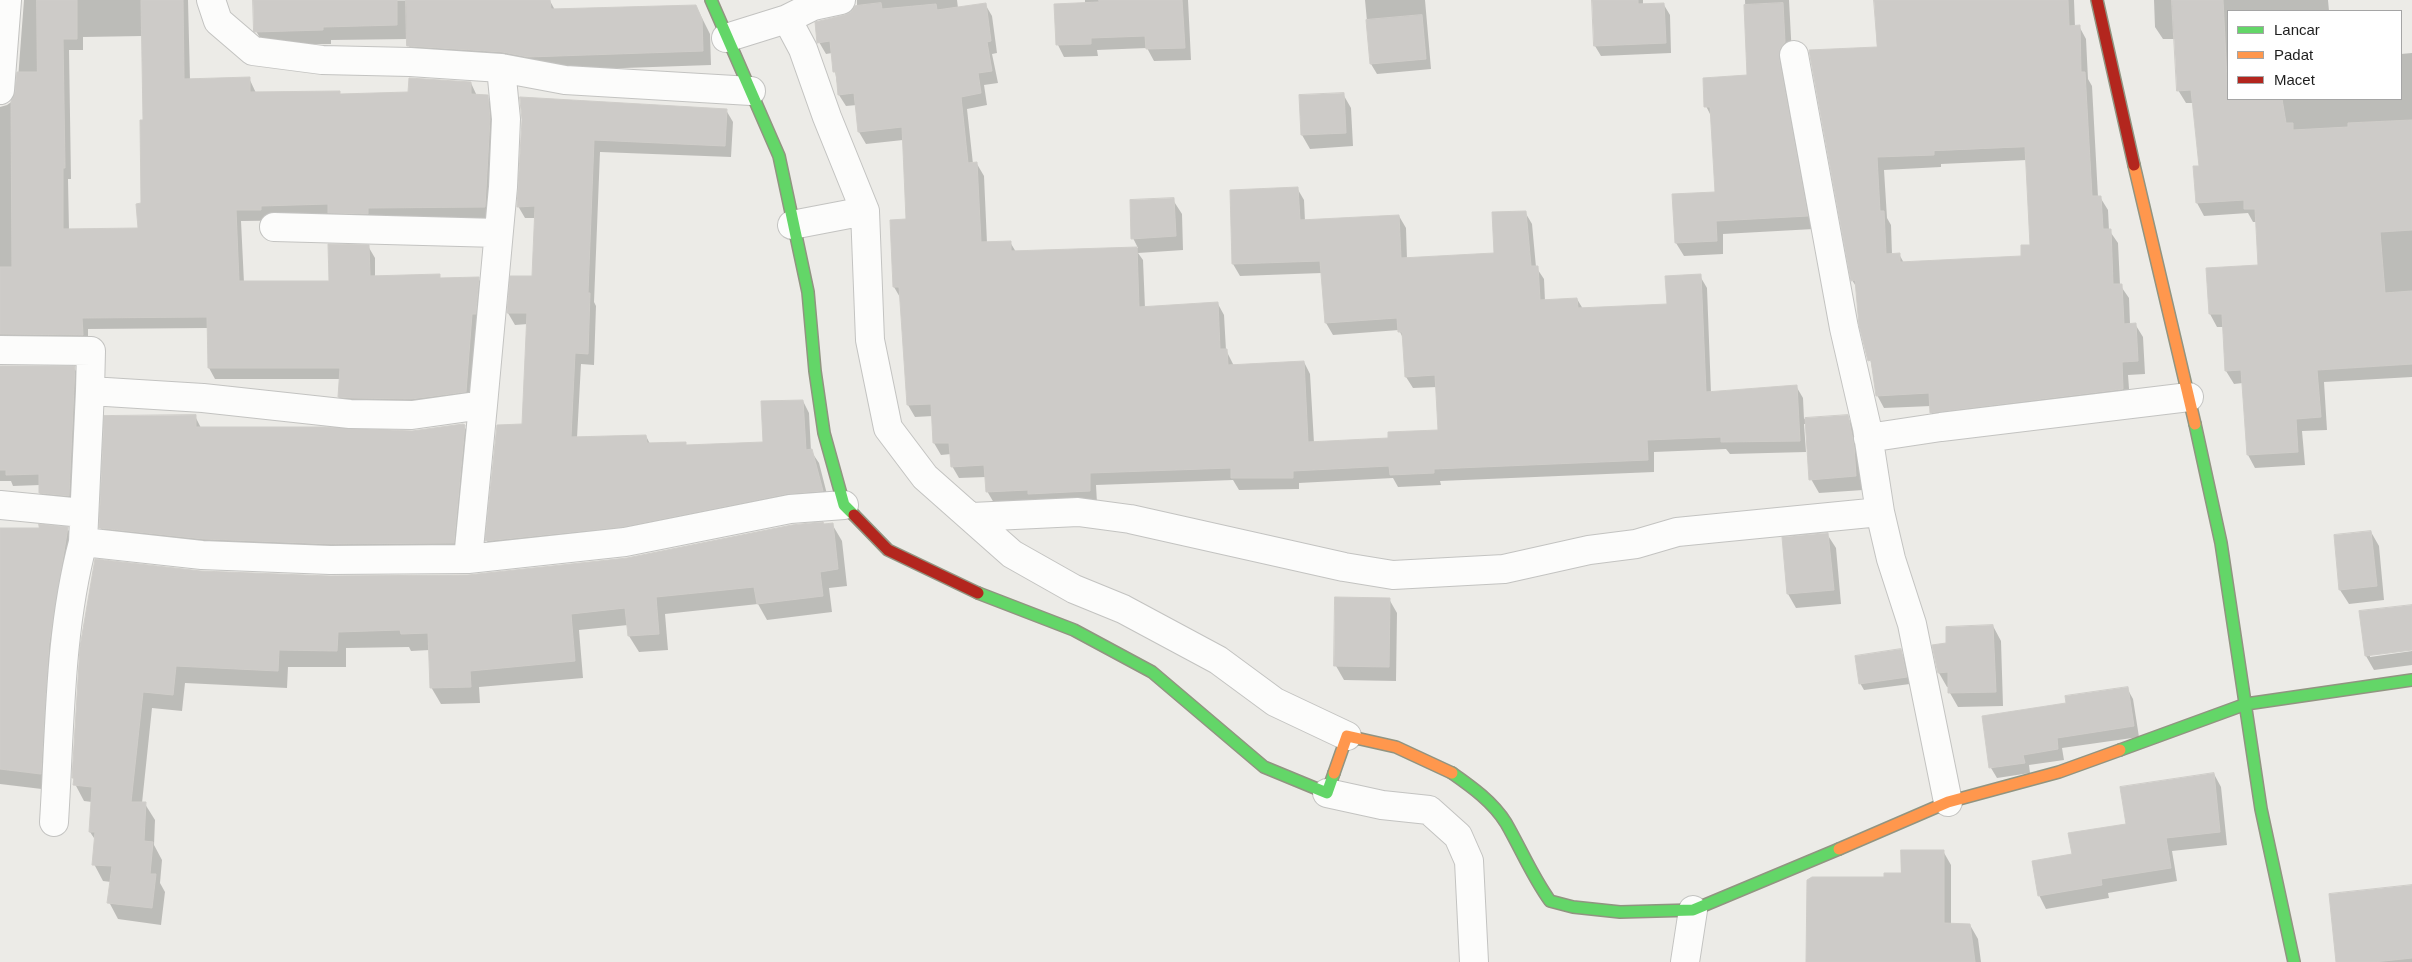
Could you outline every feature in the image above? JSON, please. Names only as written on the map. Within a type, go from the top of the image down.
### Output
[{"type":"street","points":[[0,90],[7,0]]},
{"type":"street","points":[[211,0],[218,21],[253,51],[322,60],[410,62],[502,68],[565,80],[750,90]]},
{"type":"street","points":[[711,0],[779,156],[792,225],[808,292],[815,371],[824,433],[844,505],[888,550],[958,585],[1074,630],[1152,672],[1264,767],[1327,793],[1382,805],[1429,810],[1458,836],[1469,861],[1474,962]]},
{"type":"street","points":[[726,38],[786,19],[813,6],[841,0]]},
{"type":"street","points":[[2097,0],[2221,543],[2262,809],[2294,962]]},
{"type":"street","points":[[786,19],[803,49],[827,117],[865,211],[870,340],[888,428],[925,477],[1012,554],[1074,589],[1123,610],[1218,660],[1275,702],[1347,736],[1396,747],[1445,768],[1480,793],[1504,822],[1533,877],[1550,901],[1572,907],[1620,912],[1693,910],[1948,802],[2059,772],[2246,704],[2412,680]]},
{"type":"street","points":[[1794,55],[1842,318],[1868,438],[1880,512],[1890,559],[1912,624],[1948,802]]},
{"type":"street","points":[[468,559],[498,233],[506,119],[502,68]]},
{"type":"street","points":[[792,225],[865,211]]},
{"type":"street","points":[[274,227],[498,233]]},
{"type":"street","points":[[0,350],[91,351],[82,513],[83,542],[73,581],[67,631],[54,822]]},
{"type":"street","points":[[90,390],[203,398],[350,414],[412,415],[483,404]]},
{"type":"street","points":[[1868,438],[1941,426],[2189,398]]},
{"type":"street","points":[[0,505],[82,513]]},
{"type":"street","points":[[83,542],[202,555],[320,560],[468,559],[625,542],[790,509],[844,505]]},
{"type":"street","points":[[972,517],[1078,512],[1130,520],[1344,567],[1393,575],[1504,569],[1589,550],[1636,544],[1677,532],[1880,512]]},
{"type":"street","points":[[1327,793],[1347,736]]},
{"type":"street","points":[[1685,962],[1693,910]]},
{"type":"building","points":[[37,0],[77,0],[77,39],[63,39],[65,168],[63,168],[63,229],[138,228],[136,204],[141,203],[140,120],[143,120],[141,0],[183,0],[184,79],[250,77],[250,92],[340,91],[340,94],[408,92],[409,78],[471,82],[471,94],[488,95],[490,119],[485,207],[368,208],[368,214],[328,213],[328,204],[261,206],[261,210],[236,210],[239,281],[329,281],[328,244],[369,245],[370,276],[440,274],[440,278],[479,277],[476,314],[472,314],[466,392],[411,399],[338,397],[340,368],[208,368],[207,317],[82,318],[83,335],[0,334],[0,267],[12,267],[11,101],[15,92],[17,72],[37,72]]},
{"type":"building","points":[[253,0],[397,0],[397,25],[323,27],[323,30],[254,32]]},
{"type":"building","points":[[406,0],[550,0],[551,9],[696,5],[702,19],[703,51],[528,57],[502,52],[407,46]]},
{"type":"building","points":[[1099,0],[1182,0],[1185,48],[1146,49],[1145,36],[1091,38],[1091,44],[1056,45],[1054,4],[1099,2]]},
{"type":"building","points":[[1592,0],[1638,0],[1638,4],[1664,3],[1666,43],[1594,46]]},
{"type":"building","points":[[1874,0],[2068,0],[2069,26],[2080,25],[2081,72],[2085,72],[2092,196],[2101,196],[2103,229],[2111,229],[2113,284],[2122,284],[2124,324],[2136,323],[2138,361],[2122,362],[2123,389],[1930,413],[1929,393],[1876,396],[1871,360],[1868,361],[1859,325],[1855,280],[1851,281],[1809,50],[1877,47]],"holes":[[[2025,147],[2030,245],[2021,245],[2021,256],[1900,262],[1900,253],[1886,254],[1884,211],[1880,211],[1877,157],[1934,155],[1934,151]]]},
{"type":"building","points":[[2172,0],[2223,0],[2227,100],[2282,100],[2286,123],[2293,123],[2293,130],[2348,127],[2348,123],[2412,120],[2412,230],[2380,232],[2385,293],[2412,291],[2412,364],[2317,370],[2321,417],[2296,419],[2298,452],[2247,455],[2241,370],[2225,371],[2222,314],[2209,314],[2206,268],[2258,265],[2255,209],[2244,209],[2244,200],[2196,203],[2193,166],[2199,166],[2191,90],[2177,91]]},
{"type":"building","points":[[881,3],[882,9],[936,4],[937,10],[986,3],[991,41],[987,42],[992,71],[978,73],[981,93],[961,97],[968,163],[977,162],[981,242],[1011,241],[1011,251],[1137,247],[1139,307],[1218,302],[1220,349],[1227,349],[1228,365],[1304,361],[1308,442],[1388,438],[1388,432],[1438,430],[1435,375],[1405,377],[1402,332],[1398,332],[1397,318],[1325,323],[1320,261],[1232,264],[1230,190],[1298,187],[1300,220],[1399,215],[1401,258],[1494,253],[1492,212],[1526,211],[1531,266],[1538,266],[1540,300],[1577,298],[1578,308],[1667,304],[1665,276],[1701,274],[1706,392],[1797,385],[1800,441],[1721,442],[1721,437],[1647,440],[1648,460],[1434,469],[1434,473],[1390,475],[1389,466],[1293,471],[1293,478],[1231,478],[1231,468],[1090,473],[1090,491],[1028,494],[1028,490],[986,492],[984,465],[951,467],[949,443],[933,443],[931,404],[907,405],[899,287],[893,287],[890,220],[906,219],[902,127],[858,132],[854,93],[838,95],[836,72],[833,72],[830,41],[817,43],[815,22],[845,15],[851,12],[855,6]]},
{"type":"building","points":[[1783,3],[1785,42],[1780,49],[1779,58],[1808,216],[1716,221],[1717,241],[1675,243],[1672,194],[1715,192],[1710,107],[1704,107],[1703,78],[1747,75],[1744,5]]},
{"type":"building","points":[[1422,15],[1426,59],[1370,64],[1366,20]]},
{"type":"building","points":[[1344,93],[1346,133],[1301,135],[1299,95]]},
{"type":"building","points":[[520,97],[727,109],[725,146],[594,140],[588,293],[590,293],[588,354],[575,353],[571,437],[646,435],[647,443],[686,442],[686,445],[763,442],[761,401],[803,400],[806,450],[812,449],[823,491],[787,494],[623,527],[485,541],[497,425],[522,424],[527,313],[507,313],[510,276],[532,276],[535,206],[517,207],[522,120]]},
{"type":"building","points":[[1174,198],[1176,236],[1131,239],[1130,200]]},
{"type":"building","points":[[0,366],[75,366],[69,496],[39,493],[39,474],[6,475],[6,470],[0,470]]},
{"type":"building","points":[[196,415],[196,427],[325,427],[412,431],[463,424],[465,425],[454,543],[330,544],[203,539],[99,528],[104,416]]},
{"type":"building","points":[[1848,415],[1854,445],[1856,476],[1809,480],[1805,418]]},
{"type":"building","points":[[823,522],[824,524],[833,523],[838,569],[820,572],[823,596],[757,604],[754,587],[656,597],[659,634],[628,636],[625,608],[571,614],[575,661],[470,671],[471,687],[430,688],[428,633],[401,634],[400,630],[338,632],[337,651],[279,650],[278,671],[176,666],[173,695],[143,692],[131,802],[146,802],[144,841],[153,842],[150,874],[156,874],[152,908],[107,903],[112,866],[92,865],[95,832],[89,832],[92,787],[73,785],[74,778],[72,778],[80,647],[95,559],[201,571],[330,576],[468,575],[627,558],[792,525]]},
{"type":"building","points":[[39,524],[68,527],[49,644],[41,774],[0,769],[0,528],[39,528]]},
{"type":"building","points":[[2371,531],[2377,586],[2339,590],[2334,535]]},
{"type":"building","points":[[1828,533],[1834,590],[1787,594],[1782,537]]},
{"type":"building","points":[[1335,597],[1390,598],[1389,667],[1334,666]]},
{"type":"building","points":[[2412,605],[2412,650],[2365,656],[2359,611]]},
{"type":"building","points":[[1993,625],[1996,692],[1948,693],[1948,672],[1938,673],[1932,645],[1946,643],[1946,627]]},
{"type":"building","points":[[1901,649],[1907,677],[1859,684],[1855,656]]},
{"type":"building","points":[[2128,687],[2134,726],[2057,738],[2058,749],[2023,755],[2025,763],[1989,768],[1982,716],[2066,703],[2065,696]]},
{"type":"building","points":[[2214,773],[2220,832],[2166,838],[2171,868],[2101,879],[2102,885],[2038,896],[2032,861],[2072,854],[2068,833],[2126,824],[2120,787]]},
{"type":"building","points":[[1901,850],[1944,850],[1944,923],[1970,924],[1975,962],[1806,962],[1807,880],[1812,877],[1884,877],[1884,873],[1901,873]]},
{"type":"building","points":[[2412,885],[2412,958],[2374,962],[2336,962],[2329,894]]},
{"type":"traffic: fast","points":[[711,0],[779,156],[808,292],[815,371],[824,433],[844,505],[854,515]]},
{"type":"traffic: fast","points":[[2195,424],[2221,543],[2261,809],[2294,962]]},
{"type":"traffic: fast","points":[[978,593],[1074,630],[1152,672],[1264,767],[1327,793],[1334,773]]},
{"type":"traffic: fast","points":[[2120,750],[2246,704],[2412,680]]},
{"type":"traffic: fast","points":[[1452,773],[1482,795],[1501,815],[1550,901],[1573,907],[1620,912],[1693,910],[1839,849]]},
{"type":"traffic: slow","points":[[2134,165],[2195,424]]},
{"type":"traffic: slow","points":[[1334,773],[1347,736],[1396,747],[1452,773]]},
{"type":"traffic: slow","points":[[1839,849],[1948,802],[2059,772],[2120,750]]},
{"type":"traffic: jam","points":[[2097,0],[2134,165]]},
{"type":"traffic: jam","points":[[854,515],[888,550],[978,593]]}]
